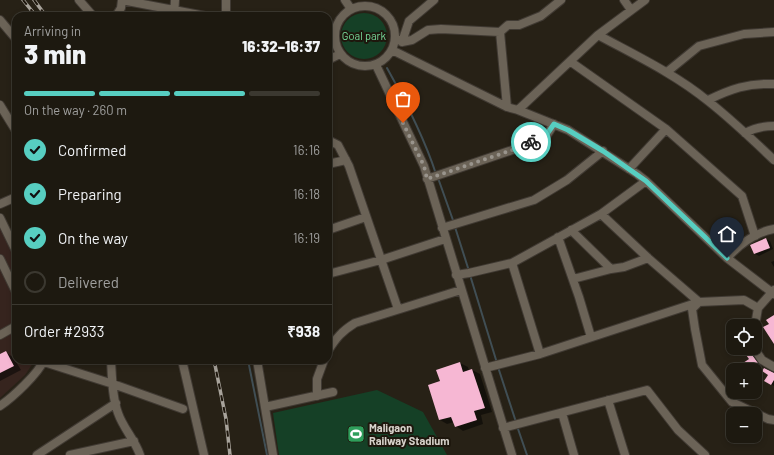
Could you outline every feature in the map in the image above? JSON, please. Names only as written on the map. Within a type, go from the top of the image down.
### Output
[{"type":"street","points":[[79,0],[90,12]]},
{"type":"street","points":[[118,12],[121,8],[122,0],[170,12]]},
{"type":"street","points":[[174,12],[175,0]]},
{"type":"street","points":[[226,0],[226,12]]},
{"type":"street","points":[[345,0],[352,9]]},
{"type":"street","points":[[399,39],[392,22],[387,15],[374,7],[358,6],[352,9],[343,14],[332,30],[336,46],[340,54],[347,61],[356,66],[366,67],[376,65],[383,61],[392,50],[399,39],[409,21],[434,0]]},
{"type":"street","points":[[399,39],[412,40],[428,30],[441,29],[500,32],[508,26],[519,24],[541,16],[561,0]]},
{"type":"street","points":[[624,0],[631,10]]},
{"type":"street","points":[[518,110],[598,35],[645,0]]},
{"type":"street","points":[[0,20],[12,34]]},
{"type":"street","points":[[500,32],[507,107]]},
{"type":"street","points":[[667,72],[699,46],[744,34],[774,32]]},
{"type":"street","points":[[598,35],[667,72],[708,100],[774,160]]},
{"type":"street","points":[[392,50],[507,107],[568,130],[603,151],[646,181],[727,258],[773,292],[758,308],[756,319]]},
{"type":"street","points":[[332,58],[340,54]]},
{"type":"street","points":[[570,62],[666,129],[742,196],[755,236]]},
{"type":"street","points":[[376,65],[424,166],[512,455]]},
{"type":"street","points":[[708,100],[731,90],[758,84],[774,84]]},
{"type":"street","points":[[0,105],[12,124]]},
{"type":"street","points":[[427,179],[521,147],[547,134],[554,124]]},
{"type":"street","points":[[745,133],[752,129],[774,126]]},
{"type":"street","points":[[629,169],[666,129]]},
{"type":"street","points":[[332,142],[338,145],[346,160],[398,309]]},
{"type":"street","points":[[442,228],[534,200],[568,180],[603,151]]},
{"type":"street","points":[[332,163],[346,160]]},
{"type":"street","points":[[456,274],[512,263],[602,214],[646,181]]},
{"type":"street","points":[[0,204],[12,199]]},
{"type":"street","points":[[602,214],[648,258],[699,302]]},
{"type":"street","points":[[332,229],[366,217]]},
{"type":"street","points":[[0,218],[12,241]]},
{"type":"street","points":[[727,258],[739,246],[755,236],[765,231],[774,229]]},
{"type":"street","points":[[571,230],[611,269]]},
{"type":"street","points":[[558,237],[591,337]]},
{"type":"street","points":[[332,273],[381,260],[445,239]]},
{"type":"street","points":[[573,279],[624,267],[648,258]]},
{"type":"street","points":[[0,259],[12,284]]},
{"type":"street","points":[[512,263],[540,354]]},
{"type":"street","points":[[332,344],[344,329],[355,323],[461,290]]},
{"type":"street","points":[[485,368],[540,354],[699,302],[744,300],[758,308]]},
{"type":"street","points":[[699,302],[692,309],[702,365],[732,402],[768,419],[774,420]]},
{"type":"street","points":[[0,335],[12,328]]},
{"type":"street","points":[[759,355],[762,360],[774,367]]},
{"type":"street","points":[[0,406],[29,380],[42,364]]},
{"type":"street","points":[[53,364],[183,409]]},
{"type":"street","points":[[110,364],[112,384],[118,414],[134,441],[140,455]]},
{"type":"street","points":[[183,364],[204,455]]},
{"type":"street","points":[[257,364],[273,455]]},
{"type":"street","points":[[317,396],[317,379],[323,364]]},
{"type":"street","points":[[503,428],[647,390],[678,430],[705,455]]},
{"type":"street","points":[[265,407],[333,392]]},
{"type":"street","points":[[608,400],[625,455]]},
{"type":"street","points":[[37,455],[116,403]]},
{"type":"street","points":[[562,413],[574,455]]},
{"type":"street","points":[[70,455],[134,441]]},
{"type":"shaded area","points":[[0,227],[12,250],[12,364],[32,364],[25,375],[0,398]]},
{"type":"green space","name":"Goal park","points":[[360,13],[368,13],[377,17],[383,23],[387,36],[383,49],[377,55],[368,59],[360,59],[351,55],[345,49],[341,40],[341,32],[345,23],[351,17]]},
{"type":"green space","name":"Maligaon Railway Stadium","points":[[377,390],[423,412],[447,455],[279,455],[273,413]]},
{"type":"building","points":[[766,238],[770,248],[754,254],[750,245]]},
{"type":"building","points":[[774,315],[774,344],[763,327],[769,324],[766,320]]},
{"type":"building","points":[[6,351],[14,366],[0,373],[0,354]]},
{"type":"building","points":[[746,355],[752,355],[758,363],[743,363],[749,359]]},
{"type":"building","points":[[460,362],[463,372],[472,369],[485,408],[474,411],[477,420],[455,427],[451,417],[439,420],[428,385],[440,381],[436,370]]},
{"type":"building","points":[[764,368],[774,373],[774,380],[771,385],[764,381],[768,375],[762,371]]},
{"type":"waterway","points":[[387,68],[414,120],[436,174]]},
{"type":"waterway","points":[[438,178],[454,223]]},
{"type":"waterway","points":[[455,227],[469,271]]},
{"type":"waterway","points":[[470,275],[497,363]]},
{"type":"waterway","points":[[249,364],[267,455]]},
{"type":"waterway","points":[[498,367],[516,422]]},
{"type":"waterway","points":[[517,426],[527,455]]},
{"type":"railway","points":[[23,0],[33,12]]},
{"type":"railway","points":[[34,0],[43,12]]},
{"type":"railway","points":[[215,364],[226,419],[230,455]]},
{"type":"way so far","points":[[403,123],[424,166],[427,179],[521,147],[531,142]]},
{"type":"place","name":"Maligaon Railway Stadium","points":[[356,434]]},
{"type":"route","points":[[531,142],[547,134],[554,124],[568,130],[603,151],[646,181],[727,258]]}]
